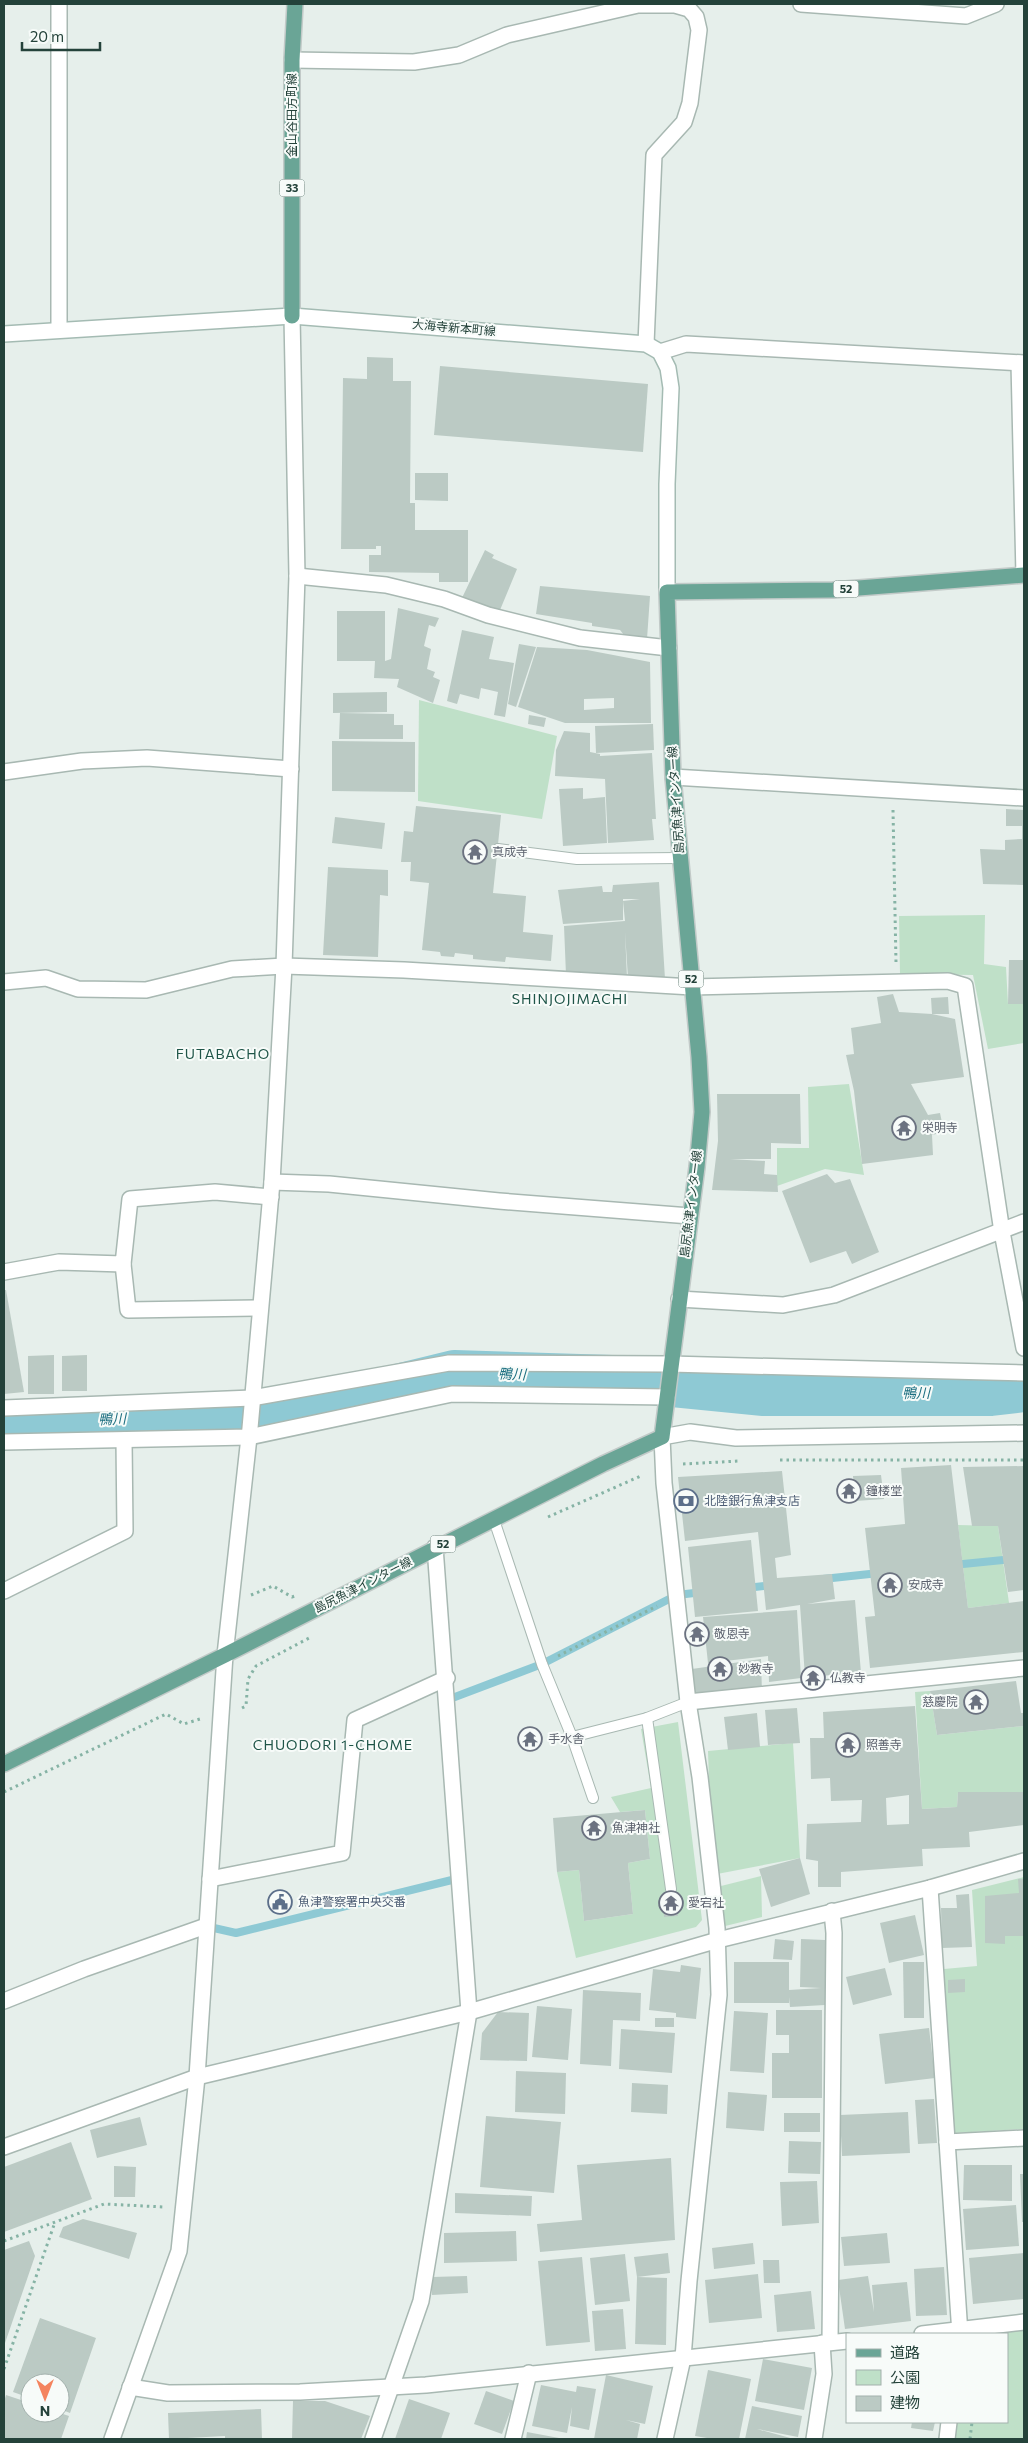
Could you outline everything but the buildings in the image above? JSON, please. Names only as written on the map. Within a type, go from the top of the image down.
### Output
[{"type":"main road","name":"金山谷田方町線","points":[[292,316],[292,60],[295,4]]},
{"type":"main road","name":"52","points":[[667,592],[833,590],[1024,575]]},
{"type":"main road","name":"島尻魚津インター線","points":[[4,1764],[225,1655],[603,1464],[662,1437],[702,1112],[672,777],[667,592]]},
{"type":"street","points":[[59,4],[59,329]]},
{"type":"street","points":[[292,60],[414,62],[459,55],[507,35],[638,4],[692,6],[699,30],[690,103],[684,122],[654,154],[646,344]]},
{"type":"street","points":[[801,4],[966,16],[996,4]]},
{"type":"street","points":[[112,2439],[179,2251],[185,2208],[197,2077],[225,1655],[249,1432],[272,1189],[284,966],[297,576],[292,316]]},
{"type":"street","name":"大海寺新本町線","points":[[4,334],[59,329],[292,316],[646,344],[660,352]]},
{"type":"street","points":[[667,592],[667,484],[671,388],[668,368],[660,352],[686,344],[1022,363],[1024,575]]},
{"type":"street","points":[[297,576],[386,585],[444,599],[488,615],[580,638],[669,648]]},
{"type":"street","points":[[4,772],[82,761],[147,758],[291,769]]},
{"type":"street","points":[[672,777],[1024,798]]},
{"type":"street","points":[[4,982],[46,978],[78,989],[146,990],[232,968],[284,966],[404,970],[692,987],[896,981],[948,981],[965,986],[1002,1232],[1024,1348]]},
{"type":"street","points":[[260,1308],[128,1310],[123,1264],[130,1199],[329,1184],[499,1201],[690,1216]]},
{"type":"street","points":[[679,1299],[783,1306],[834,1295],[1024,1222]]},
{"type":"street","points":[[4,1272],[59,1262],[123,1264]]},
{"type":"street","points":[[4,1408],[252,1398],[449,1363],[670,1364],[1024,1373]]},
{"type":"street","points":[[4,1442],[124,1440],[249,1432],[452,1394],[667,1397]]},
{"type":"street","points":[[665,2439],[683,2358],[689,2281],[719,1995],[718,1940],[701,1786],[688,1702],[664,1482],[662,1437],[690,1432],[736,1438],[1024,1433]]},
{"type":"street","points":[[4,1591],[125,1531],[124,1440]]},
{"type":"street","points":[[373,2439],[421,2301],[469,2012],[436,1548]]},
{"type":"street","points":[[688,1702],[1024,1668]]},
{"type":"street","points":[[210,1879],[342,1854],[355,1720],[446,1678]]},
{"type":"street","points":[[4,2147],[197,2077],[469,2012],[718,1940],[930,1888],[1024,1861]]},
{"type":"street","points":[[930,1888],[960,2333],[1024,2322]]},
{"type":"street","points":[[814,2439],[824,2374],[826,2343],[834,1933],[832,1912]]},
{"type":"street","points":[[4,2001],[84,1969],[206,1926]]},
{"type":"street","points":[[947,2142],[1024,2138]]},
{"type":"street","points":[[130,2387],[168,2393],[300,2392],[390,2387],[846,2341]]},
{"type":"street","points":[[513,2439],[530,2373]]},
{"type":"street","points":[[947,2439],[949,2423]]},
{"type":"lane","points":[[498,849],[578,859],[680,858]]},
{"type":"lane","points":[[494,1520],[542,1664],[572,1736],[593,1798]]},
{"type":"lane","points":[[572,1736],[647,1718],[688,1702]]},
{"type":"lane","points":[[647,1718],[671,1889]]},
{"type":"path","points":[[893,790],[893,909],[896,981]]},
{"type":"path","points":[[542,1664],[677,1595]]},
{"type":"path","points":[[4,2241],[104,2204],[185,2208]]},
{"type":"path","points":[[4,2369],[56,2221]]},
{"type":"path","points":[[970,2439],[972,2423]]},
{"type":"green space","points":[[419,700],[557,736],[542,819],[418,801]]},
{"type":"green space","points":[[985,915],[984,964],[1006,967],[1008,1004],[1024,1004],[1024,1043],[988,1049],[973,975],[900,974],[899,916]]},
{"type":"green space","points":[[849,1084],[864,1175],[825,1169],[777,1186],[777,1148],[809,1148],[808,1087]]},
{"type":"green space","points":[[958,1525],[998,1526],[1009,1603],[968,1608]]},
{"type":"green space","points":[[930,1691],[937,1735],[1024,1726],[1024,1792],[958,1792],[957,1807],[922,1809],[915,1692]]},
{"type":"green space","points":[[678,1722],[702,1920],[696,1927],[576,1958],[557,1872],[579,1870],[584,1921],[633,1914],[628,1863],[650,1859],[645,1810],[620,1812],[611,1797],[651,1788],[641,1729]]},
{"type":"green space","points":[[793,1743],[800,1858],[712,1875],[708,1751]]},
{"type":"green space","points":[[761,1876],[762,1917],[717,1928],[713,1888]]},
{"type":"green space","points":[[1024,1877],[1024,2129],[954,2133],[944,1969],[977,1966],[972,1890]]},
{"type":"green space","points":[[1024,2322],[1024,2439],[947,2439],[949,2423],[1008,2423],[1008,2333],[965,2333]]},
{"type":"water","points":[[1024,1384],[1024,1395],[986,1395]]},
{"type":"waterway","name":"鴨川","points":[[4,1423],[299,1411],[454,1373],[612,1378],[764,1393],[991,1393],[1024,1389]]},
{"type":"waterway","points":[[953,1565],[1024,1558]]},
{"type":"waterway","points":[[823,1579],[879,1573]]},
{"type":"waterway","points":[[746,1588],[772,1585]]},
{"type":"waterway","points":[[447,1702],[447,1700],[542,1664],[677,1595],[703,1592]]},
{"type":"waterway","points":[[205,1926],[236,1933],[460,1878]]},
{"type":"place","name":"真成寺","points":[[475,852]]},
{"type":"place","name":"栄明寺","points":[[904,1128]]},
{"type":"place","name":"鐘楼堂","points":[[849,1491]]},
{"type":"place","name":"北陸銀行魚津支店","points":[[686,1501]]},
{"type":"place","name":"安成寺","points":[[890,1585]]},
{"type":"place","name":"敬恩寺","points":[[697,1634]]},
{"type":"place","name":"妙教寺","points":[[720,1669]]},
{"type":"place","name":"仏教寺","points":[[813,1678]]},
{"type":"place","name":"慈慶院","points":[[976,1702]]},
{"type":"place","name":"手水舎","points":[[530,1739]]},
{"type":"place","name":"照善寺","points":[[848,1745]]},
{"type":"place","name":"魚津神社","points":[[594,1828]]},
{"type":"place","name":"魚津警察署中央交番","points":[[280,1902]]},
{"type":"place","name":"愛宕社","points":[[671,1903]]},
{"type":"district","name":"SHINJOJIMACHI","points":[[570,999]]},
{"type":"district","name":"FUTABACHO","points":[[223,1054]]},
{"type":"district","name":"CHUODORI 1-CHOME","points":[[333,1745]]}]
